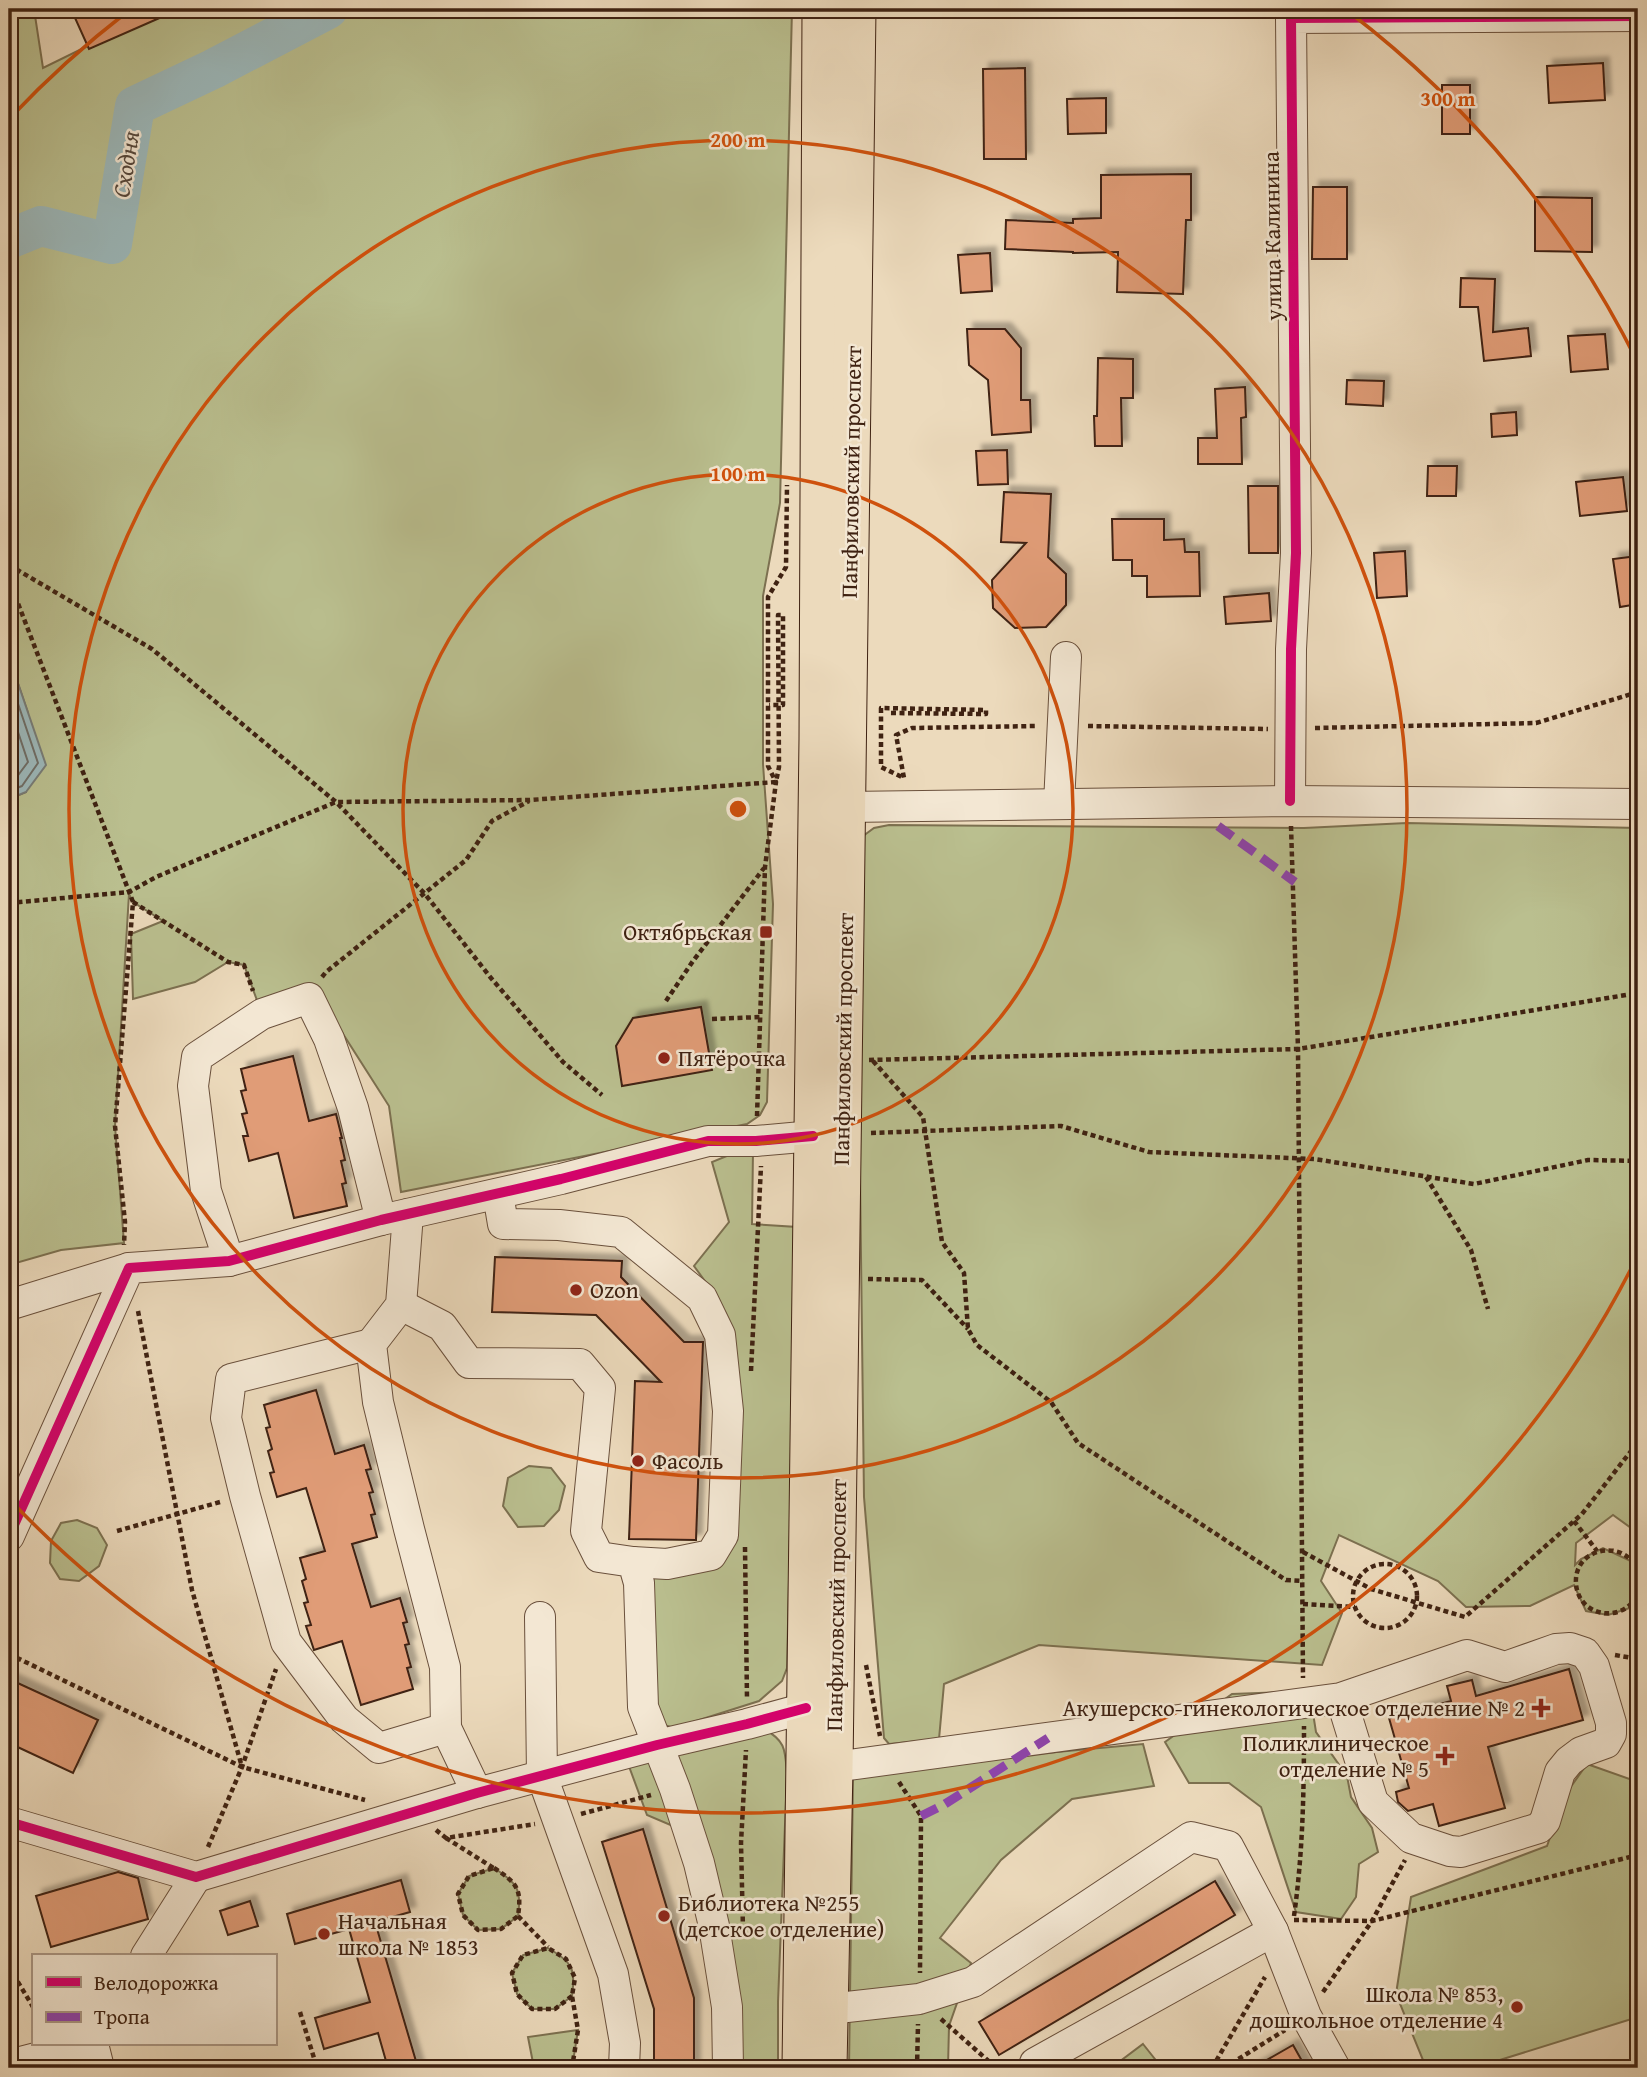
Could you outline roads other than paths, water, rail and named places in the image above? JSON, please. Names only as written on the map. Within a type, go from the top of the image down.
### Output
[{"type":"main road","name":"Панфиловский проспект","points":[[801,2068],[818,726],[821,9]]},
{"type":"main road","name":"Панфиловский проспект","points":[[828,2068],[857,9]]},
{"type":"street","name":"улица Калинина","points":[[1290,801],[1296,553],[1291,18],[1638,16]]},
{"type":"street","points":[[1059,804],[1066,657]]},
{"type":"street","points":[[846,807],[1290,801],[1638,804]]},
{"type":"street","points":[[229,1261],[206,1191],[193,1086],[197,1057],[262,1014],[309,998],[329,1039],[395,1217],[401,1305],[372,1344],[231,1379],[226,1418],[286,1642],[344,1719],[379,1748],[446,1728]]},
{"type":"street","points":[[9,1306],[129,1268],[229,1261],[395,1217],[708,1141],[756,1141],[813,1136]]},
{"type":"street","points":[[401,1305],[442,1326],[469,1363],[580,1364],[600,1388],[586,1531],[599,1557],[667,1564],[711,1555],[723,1535],[728,1411],[720,1335],[702,1298],[621,1232],[559,1225],[503,1224],[498,1194]]},
{"type":"street","points":[[9,1536],[129,1268]]},
{"type":"street","points":[[372,1344],[378,1402],[445,1667],[446,1728],[477,1793]]},
{"type":"street","points":[[633,1562],[639,1583],[643,1707],[695,1850],[714,1926],[727,2007],[728,2068]]},
{"type":"street","points":[[540,1617],[542,1776],[614,1974],[625,2043],[624,2068]]},
{"type":"street","points":[[834,1767],[1340,1698],[1467,1655],[1505,1667],[1556,1649],[1570,1648],[1585,1653],[1594,1667],[1611,1723],[1611,1734],[1606,1743],[1581,1752],[1560,1772],[1545,1821],[1539,1828],[1461,1852],[1411,1838],[1373,1801],[1340,1698]]},
{"type":"street","points":[[9,1822],[196,1877],[477,1793],[806,1708]]},
{"type":"street","points":[[829,2009],[919,1999],[973,1982],[1191,1838],[1228,1846],[1283,1926],[1306,2016],[1335,2068]]},
{"type":"street","points":[[147,1954],[196,1877]]},
{"type":"street","points":[[1035,2065],[1283,1926]]},
{"type":"street","points":[[9,2065],[84,2046]]},
{"type":"street","points":[[93,2046],[99,2068]]},
{"type":"water","points":[[9,657],[46,765],[26,792],[9,799]]},
{"type":"waterway","name":"Сходня","points":[[9,239],[41,226],[112,244],[135,106],[328,9]]},
{"type":"place","name":"Октябрьская","points":[[766,932]]},
{"type":"place","name":"Пятёрочка","points":[[664,1058]]},
{"type":"place","name":"Ozon","points":[[576,1290]]},
{"type":"place","name":"Фасоль","points":[[638,1461]]},
{"type":"place","name":"Акушерско-гинекологическое отделение № 2","points":[[1541,1708]]},
{"type":"place","name":"Поликлиническое отделение № 5","points":[[1445,1756]]},
{"type":"place","name":"Библиотека №255 (детское отделение)","points":[[664,1916]]},
{"type":"place","name":"Начальная школа № 1853","points":[[324,1934]]},
{"type":"place","name":"Школа № 853, дошкольное отделение 4","points":[[1517,2007]]}]
